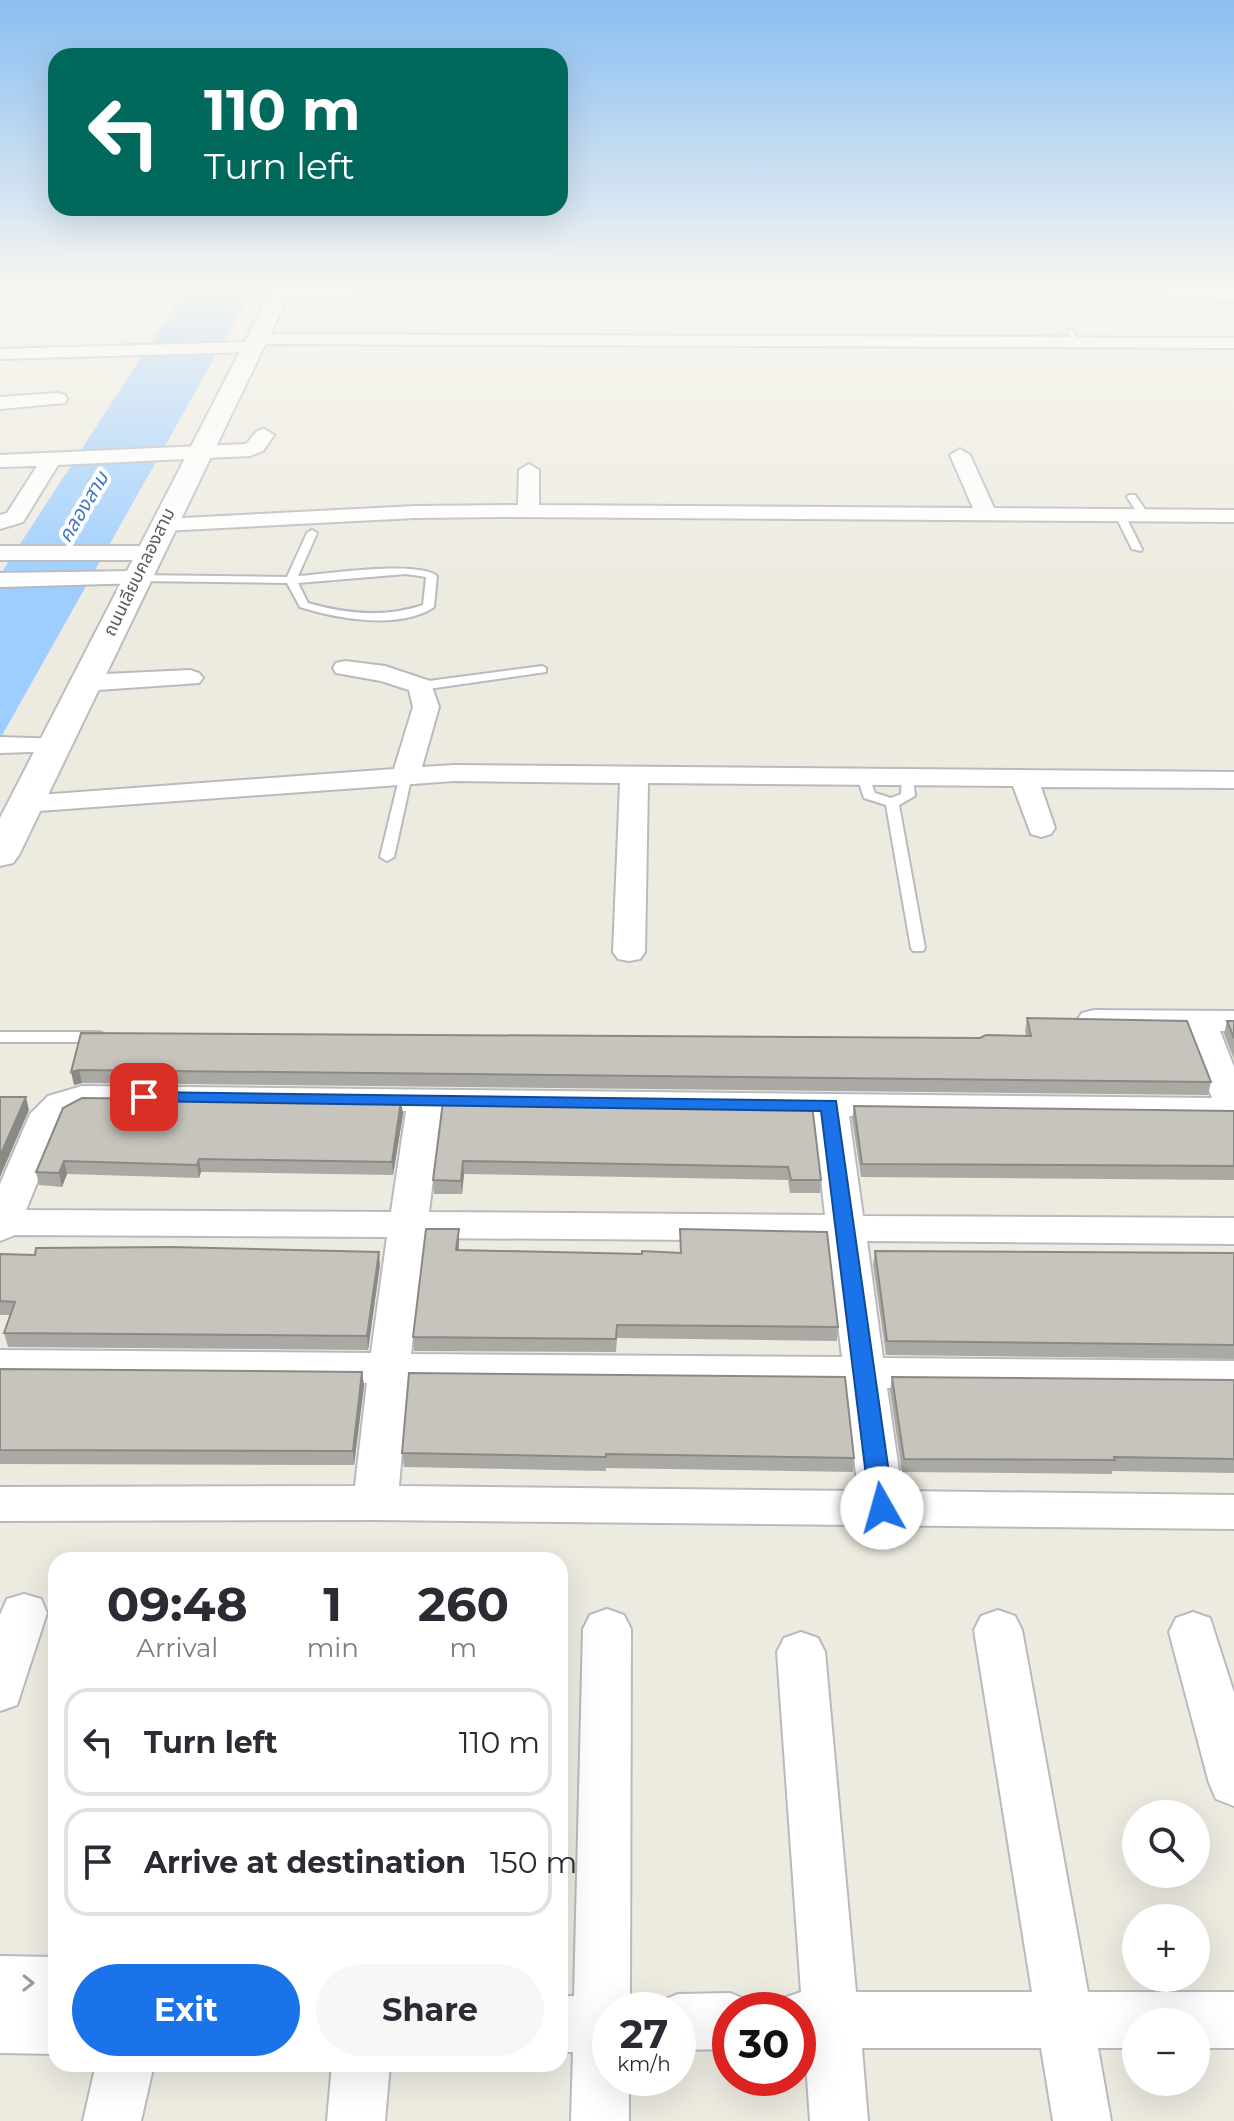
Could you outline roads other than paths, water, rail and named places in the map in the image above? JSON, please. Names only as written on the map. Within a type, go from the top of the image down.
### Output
[{"type":"main road","name":"ถนนเลียบคลองสาม","points":[[0,855],[227,390]]},
{"type":"street","points":[[0,403],[58,399]]},
{"type":"street","points":[[0,461],[250,450],[264,435]]},
{"type":"street","points":[[960,455],[986,514]]},
{"type":"street","points":[[0,523],[15,517],[58,457]]},
{"type":"street","points":[[528,511],[529,470]]},
{"type":"street","points":[[163,525],[415,512],[528,511],[986,514],[1132,509],[1234,516]]},
{"type":"street","points":[[0,553],[118,552],[142,565]]},
{"type":"street","points":[[0,580],[102,577],[142,565]]},
{"type":"street","points":[[345,668],[385,674],[421,686],[426,707],[406,775]]},
{"type":"street","points":[[84,683],[190,678]]},
{"type":"street","points":[[1,745],[54,745]]},
{"type":"street","points":[[25,804],[406,775],[1234,780]]},
{"type":"street","points":[[629,952],[634,775]]},
{"type":"street","points":[[1024,778],[1041,828]]},
{"type":"street","points":[[1066,1020],[1234,1021]]},
{"type":"street","points":[[1199,1021],[1234,1109],[82,1097],[60,1104],[48,1114],[1,1224],[408,1223],[1234,1231]]},
{"type":"street","points":[[375,1503],[389,1368],[425,1099]]},
{"type":"street","points":[[830,1105],[882,1508]]},
{"type":"street","points":[[0,1365],[1234,1376]]},
{"type":"street","points":[[0,1504],[375,1503],[1234,1512]]},
{"type":"street","points":[[0,1690],[24,1613]]},
{"type":"street","points":[[600,2121],[591,2024],[607,1629]]},
{"type":"street","points":[[998,1630],[1082,2121]]},
{"type":"street","points":[[1193,1632],[1234,1783]]},
{"type":"street","points":[[801,1652],[813,1992]]},
{"type":"street","points":[[0,1983],[48,1984]]},
{"type":"street","points":[[816,2020],[1234,2020]]},
{"type":"street","points":[[0,2025],[48,2026]]},
{"type":"street","points":[[816,2028],[839,2121]]},
{"type":"street","points":[[112,2121],[123,2072]]},
{"type":"street","points":[[356,2121],[360,2072]]},
{"type":"lane","points":[[1132,509],[1137,549]]},
{"type":"lane","points":[[291,580],[312,533]]},
{"type":"lane","points":[[142,565],[291,580],[406,571],[425,572],[432,576],[428,607],[407,613],[362,615],[347,615],[304,605],[291,580]]},
{"type":"lane","points":[[421,686],[542,670]]},
{"type":"lane","points":[[387,857],[406,775]]},
{"type":"lane","points":[[863,777],[869,795],[892,803],[908,796],[907,777]]},
{"type":"lane","points":[[892,803],[918,948]]},
{"type":"lane","points":[[0,1037],[110,1037]]},
{"type":"water","name":"คลองสาม","points":[[120,390],[196,390],[0,739],[0,575]]}]
